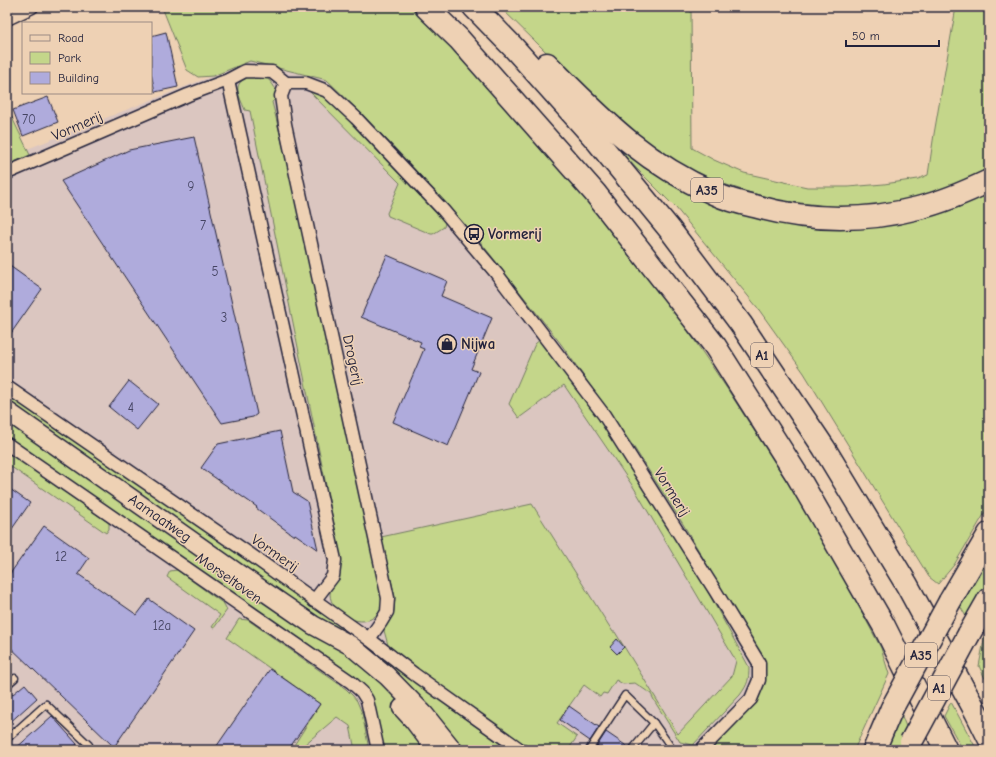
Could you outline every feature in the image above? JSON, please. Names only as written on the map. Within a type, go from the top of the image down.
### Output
[{"type":"highway","name":"A1","points":[[426,7],[459,39],[595,193],[715,346],[797,476],[884,626],[946,750]]},
{"type":"highway","name":"A1","points":[[476,9],[518,53],[598,142],[671,231],[741,324],[824,448],[908,585],[989,738]]},
{"type":"highway","name":"A35","points":[[476,9],[531,49],[614,129],[631,143],[670,171],[714,194],[767,210],[804,216],[844,218],[874,216],[919,208],[967,192],[989,181]]},
{"type":"highway","name":"A35","points":[[874,750],[892,708],[989,534]]},
{"type":"highway","name":"A1","points":[[909,746],[989,599]]},
{"type":"main road","name":"Aamaatweg","points":[[7,411],[236,572],[313,624],[350,645],[387,676],[424,714],[453,750]]},
{"type":"main road","name":"Aamaatweg","points":[[313,624],[376,680],[414,721],[436,750]]},
{"type":"street","points":[[7,19],[32,7]]},
{"type":"street","name":"Vormerij","points":[[7,173],[188,95],[228,80],[245,71],[272,72],[286,83],[306,83],[327,91],[356,118],[443,210],[496,273],[604,415],[712,585],[759,663],[759,680],[751,699],[701,750]]},
{"type":"street","points":[[228,80],[335,560],[333,576],[314,601]]},
{"type":"street","name":"Drogerij","points":[[286,83],[281,96],[285,124],[388,598],[386,612],[369,639]]},
{"type":"street","name":"Vormerij","points":[[7,387],[369,639],[414,674],[521,750]]},
{"type":"street","name":"Morseltoven","points":[[7,444],[351,682],[362,692],[367,700],[378,750]]},
{"type":"lane","points":[[7,685],[15,678]]},
{"type":"lane","points":[[589,750],[625,695],[654,723],[674,750]]},
{"type":"lane","points":[[7,738],[46,704],[89,745],[83,750]]},
{"type":"lane","points":[[632,750],[654,723]]},
{"type":"shaded area","points":[[250,61],[327,80],[408,162],[478,239],[561,344],[633,446],[683,524],[763,665],[765,675],[764,684],[759,692],[707,750],[7,750],[7,157]]},
{"type":"green space","points":[[162,7],[410,7],[496,92],[548,152],[676,313],[728,390],[798,499],[844,579],[881,648],[889,674],[854,750],[707,750],[759,692],[763,685],[764,679],[763,665],[683,524],[633,446],[561,344],[478,239],[408,162],[327,80],[250,61],[213,76],[198,77],[187,70]]},
{"type":"green space","points":[[500,7],[691,7],[692,148],[714,160],[744,173],[807,187],[848,187],[918,179],[928,175],[956,7],[989,7],[989,168],[937,192],[899,202],[860,207],[840,207],[781,201],[751,193],[700,176],[645,142],[577,82]]},
{"type":"green space","points":[[251,76],[264,76],[271,82],[276,90],[276,98],[272,102],[284,150],[384,602],[378,614],[368,620],[353,620],[346,617],[331,601],[330,592],[339,572],[341,559],[250,111],[245,110],[238,90],[240,82]]},
{"type":"green space","points":[[306,88],[318,90],[342,113],[443,220],[445,223],[444,227],[431,234],[388,216],[387,213],[400,183]]},
{"type":"green space","points":[[565,91],[643,158],[813,222],[989,189],[989,506],[954,565],[938,584],[929,577],[804,373],[757,307],[676,208],[637,169]]},
{"type":"green space","points":[[7,107],[30,155],[7,165]]},
{"type":"green space","points":[[541,339],[581,390],[615,441],[692,563],[749,667],[748,682],[740,695],[693,745],[680,742],[651,694],[635,683],[623,684],[616,680],[607,694],[603,693],[600,697],[584,685],[557,723],[577,737],[568,750],[531,750],[394,652],[388,645],[383,627],[394,611],[395,597],[381,537],[532,504],[613,632],[615,632],[678,734],[732,676],[736,661],[634,488],[564,385],[519,418],[509,404],[535,344]]},
{"type":"green space","points":[[7,393],[390,661],[414,683],[509,750],[383,750],[375,708],[366,687],[7,436]]},
{"type":"green space","points":[[7,452],[109,523],[109,529],[106,533],[7,464]]},
{"type":"green space","points":[[989,554],[989,587],[968,620],[960,606],[974,577]]},
{"type":"green space","points":[[177,570],[224,604],[227,610],[214,628],[212,627],[220,615],[167,577],[170,571]]},
{"type":"green space","points":[[239,619],[248,620],[346,689],[353,696],[362,713],[368,744],[366,750],[355,750],[350,726],[337,717],[298,750],[291,750],[320,704],[227,638]]},
{"type":"green space","points":[[989,626],[989,687],[979,666],[985,635]]},
{"type":"green space","points":[[951,702],[977,750],[963,750],[944,716]]},
{"type":"green space","points":[[900,711],[908,732],[900,750],[881,750]]},
{"type":"building","points":[[166,32],[178,87],[155,92],[152,78],[152,36]]},
{"type":"building","points":[[48,97],[58,122],[23,136],[13,110]]},
{"type":"building","points":[[194,137],[257,414],[253,417],[222,423],[61,181],[129,150]]},
{"type":"building","points":[[387,255],[447,281],[441,296],[492,318],[471,369],[479,372],[448,446],[393,422],[424,349],[419,347],[421,342],[361,317]]},
{"type":"building","points":[[7,264],[42,289],[7,339]]},
{"type":"building","points":[[129,381],[158,404],[137,430],[109,407]]},
{"type":"building","points":[[280,431],[293,492],[307,501],[318,550],[295,534],[294,536],[256,508],[257,507],[201,468],[218,444]]},
{"type":"building","points":[[7,487],[30,503],[7,536]]},
{"type":"building","points":[[44,526],[89,558],[78,574],[137,615],[149,599],[194,631],[114,747],[7,644],[7,578]]},
{"type":"building","points":[[617,639],[624,647],[617,654],[610,647]]},
{"type":"building","points":[[270,669],[320,704],[288,750],[214,750]]},
{"type":"building","points":[[25,684],[37,698],[7,725],[7,699]]},
{"type":"building","points":[[569,706],[599,727],[590,741],[560,720]]},
{"type":"building","points":[[52,716],[77,744],[71,750],[14,750]]},
{"type":"building","points":[[606,732],[628,747],[628,750],[603,750],[597,746]]},
{"type":"place","name":"Vormerij","points":[[474,234]]},
{"type":"place","name":"Nijwa","points":[[447,344]]}]
